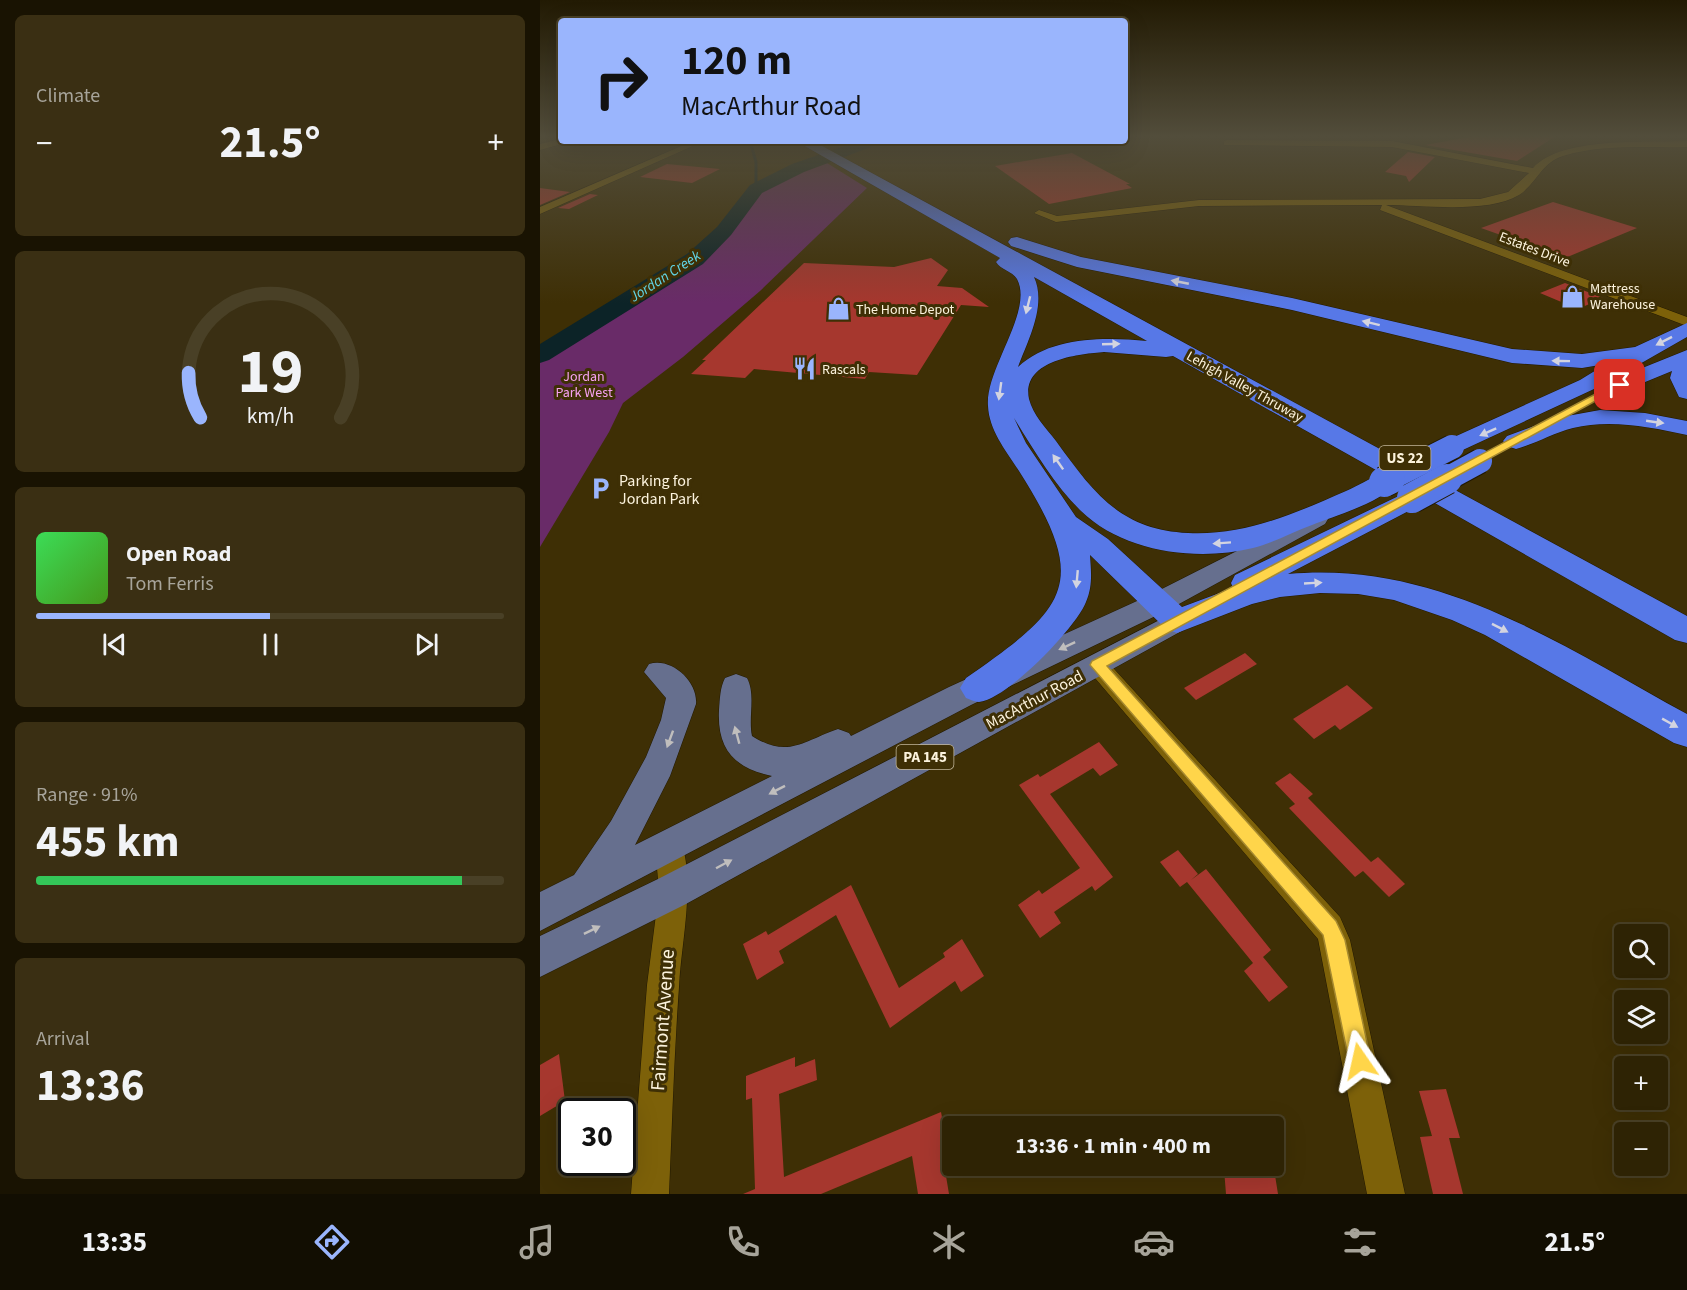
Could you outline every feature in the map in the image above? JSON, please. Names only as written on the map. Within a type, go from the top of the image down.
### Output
[{"type":"highway","name":"Lehigh Valley Thruway","points":[[898,192],[1687,631]]},
{"type":"highway","name":"Lehigh Valley Thruway","points":[[907,192],[982,229],[1687,610]]},
{"type":"highway","points":[[914,202],[1023,273],[1028,283],[1030,300],[1004,372],[999,401],[1002,419],[1012,439],[1065,523],[1077,562],[1078,585],[1074,597],[1059,621],[1047,635],[969,692]]},
{"type":"highway","points":[[982,229],[1077,262],[1292,304],[1500,354],[1568,361],[1640,353]]},
{"type":"highway","name":"MacArthur Road","points":[[1167,612],[1412,498],[1480,461],[1611,381],[1640,353],[1687,329]]},
{"type":"highway","points":[[1235,381],[1170,352],[1140,345],[1109,344],[1069,350],[1045,358],[1027,371],[1017,392],[1025,416],[1078,491],[1102,515],[1137,533],[1183,543],[1233,542],[1250,539],[1356,497]]},
{"type":"highway","points":[[1687,359],[1681,378],[1687,392]]},
{"type":"highway","name":"MacArthur Road","points":[[1356,497],[1452,447],[1523,417],[1611,381],[1687,359]]},
{"type":"highway","points":[[1611,381],[1687,414]]},
{"type":"highway","points":[[1516,441],[1573,420],[1640,420],[1687,428]]},
{"type":"highway","points":[[1065,523],[1098,546],[1167,612],[1296,584],[1352,583],[1408,591],[1444,602],[1499,627],[1687,732]]},
{"type":"main road","name":"MacArthur Road","points":[[540,957],[673,891],[1097,665],[1167,612],[1356,497]]},
{"type":"main road","name":"MacArthur Road","points":[[540,912],[969,692],[1167,612]]},
{"type":"main road","points":[[587,887],[645,797],[660,766],[682,704],[681,692],[659,672]]},
{"type":"main road","points":[[736,686],[734,724],[738,744],[770,762],[788,761],[969,692]]},
{"type":"street","points":[[540,211],[584,192]]},
{"type":"street","points":[[1039,213],[1056,219],[1199,203],[1456,204],[1492,200],[1513,192]]},
{"type":"street","name":"Estates Drive","points":[[1372,204],[1687,322]]},
{"type":"street","points":[[1097,665],[1329,928],[1335,940],[1386,1194]]},
{"type":"street","name":"Fairmont Avenue","points":[[650,1194],[663,985],[673,891],[669,845]]},
{"type":"green space","name":"Jordan Park West","points":[[863,192],[760,291],[683,357],[623,403],[609,432],[540,547],[540,361],[579,334],[660,287],[699,260],[761,193]]},
{"type":"building","points":[[540,192],[570,192],[540,205]]},
{"type":"building","points":[[1032,192],[1113,192],[1049,204]]},
{"type":"building","points":[[590,194],[598,195],[569,209],[558,208]]},
{"type":"building","points":[[1553,202],[1637,228],[1565,258],[1481,228]]},
{"type":"building","name":"The Home Depot","points":[[931,258],[948,270],[937,286],[962,288],[989,307],[961,305],[917,375],[869,372],[865,379],[754,369],[745,378],[691,374],[706,360],[702,360],[804,263],[894,267]]},
{"type":"building","name":"Mattress Warehouse","points":[[1565,283],[1603,298],[1578,309],[1540,293]]},
{"type":"building","points":[[1245,653],[1257,664],[1196,700],[1184,688]]},
{"type":"building","points":[[1347,685],[1373,708],[1340,730],[1335,725],[1314,739],[1293,719]]},
{"type":"building","points":[[1099,742],[1118,765],[1100,776],[1093,768],[1050,794],[1113,877],[1095,891],[1092,886],[1054,912],[1061,923],[1040,938],[1018,905],[1039,890],[1042,894],[1080,868],[1019,785],[1038,774],[1040,777]]},
{"type":"building","points":[[1290,773],[1313,794],[1308,798],[1371,862],[1378,857],[1405,884],[1389,897],[1363,871],[1355,877],[1289,808],[1295,804],[1275,783]]},
{"type":"building","points":[[1178,850],[1198,874],[1191,880],[1206,869],[1271,950],[1263,957],[1288,987],[1269,1002],[1244,971],[1253,963],[1187,882],[1180,887],[1160,862]]},
{"type":"building","points":[[851,885],[899,988],[945,957],[943,953],[962,939],[984,976],[961,992],[955,981],[890,1028],[836,915],[779,951],[784,963],[757,980],[743,944],[766,931],[768,935]]},
{"type":"building","points":[[559,1054],[565,1098],[558,1098],[558,1105],[540,1116],[540,1065]]},
{"type":"building","points":[[795,1057],[795,1067],[815,1059],[817,1080],[779,1094],[784,1177],[941,1112],[942,1176],[946,1176],[949,1194],[918,1194],[912,1156],[821,1194],[743,1194],[755,1189],[752,1098],[746,1100],[746,1076]]},
{"type":"building","points":[[1446,1089],[1460,1138],[1449,1138],[1463,1194],[1433,1194],[1420,1137],[1432,1136],[1419,1091]]},
{"type":"building","points":[[1225,1176],[1275,1176],[1278,1194],[1226,1194]]},
{"type":"waterway","name":"Jordan Creek","points":[[540,355],[695,259],[724,231],[754,192]]},
{"type":"place","name":"Mattress Warehouse","points":[[1572,296]]},
{"type":"place","name":"The Home Depot","points":[[838,309]]},
{"type":"place","name":"Rascals","points":[[804,369]]},
{"type":"place","name":"Parking for Jordan Park","points":[[601,489]]},
{"type":"route","points":[[1360,1061],[1335,940],[1329,928],[1097,665],[1620,385]]}]
